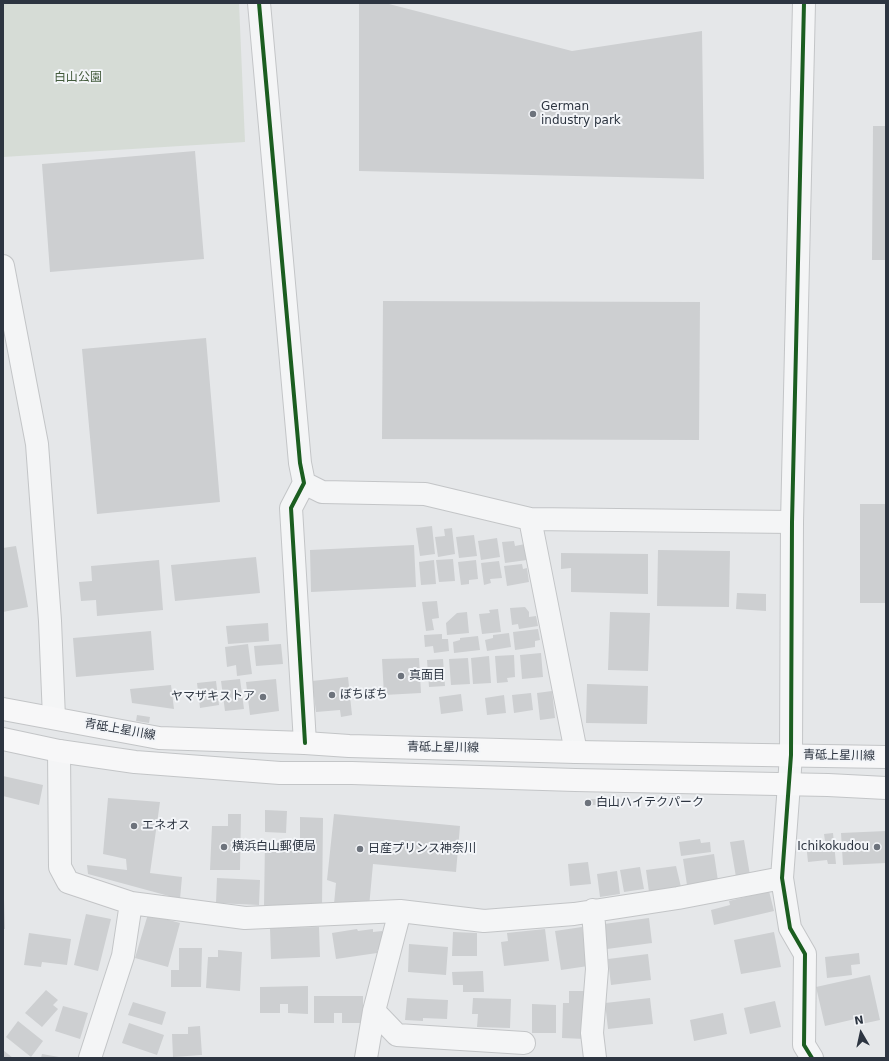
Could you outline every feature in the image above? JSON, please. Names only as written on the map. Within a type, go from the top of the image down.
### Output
[{"type":"main road","name":"青砥上星川線","points":[[3,709],[159,738],[349,746],[576,752],[886,757]]},
{"type":"main road","points":[[3,739],[59,751],[135,762],[280,773],[352,773],[567,780],[789,784],[886,788]]},
{"type":"street","points":[[259,3],[300,463],[304,483],[291,508],[304,743]]},
{"type":"street","points":[[802,1054],[805,954],[790,928],[782,878],[791,755],[792,522],[804,3]]},
{"type":"street","points":[[3,266],[37,444],[50,621],[54,718]]},
{"type":"street","points":[[304,483],[322,492],[425,494],[530,520],[792,522]]},
{"type":"street","points":[[530,520],[576,752]]},
{"type":"street","points":[[59,751],[60,867],[68,882],[131,903],[245,918],[400,911],[484,921],[574,914],[678,898],[782,878]]},
{"type":"street","points":[[90,1058],[123,956],[131,903]]},
{"type":"street","points":[[594,910],[597,969],[592,1033],[595,1058]]},
{"type":"street","points":[[366,1058],[374,1011],[400,911]]},
{"type":"street","points":[[374,1011],[397,1035],[524,1043]]},
{"type":"green space","name":"白山公園","points":[[3,3],[239,3],[245,142],[3,157]]},
{"type":"building","points":[[359,3],[385,3],[572,51],[702,31],[704,179],[359,171]]},
{"type":"building","points":[[873,126],[886,126],[886,260],[872,260]]},
{"type":"building","points":[[195,151],[204,259],[50,272],[42,164]]},
{"type":"building","points":[[383,301],[700,302],[699,440],[382,439]]},
{"type":"building","points":[[206,338],[220,502],[97,514],[82,349]]},
{"type":"building","points":[[860,504],[886,504],[886,603],[860,603]]},
{"type":"building","points":[[432,526],[435,554],[420,556],[416,528]]},
{"type":"building","points":[[452,528],[455,554],[438,557],[435,537],[445,536],[444,529]]},
{"type":"building","points":[[474,535],[477,556],[459,558],[456,537]]},
{"type":"building","points":[[497,538],[500,557],[481,560],[478,541]]},
{"type":"building","points":[[514,541],[515,546],[525,544],[527,560],[505,563],[502,542]]},
{"type":"building","points":[[414,545],[416,587],[311,592],[310,550]]},
{"type":"building","points":[[16,546],[28,607],[3,612],[3,548]]},
{"type":"building","points":[[658,550],[730,551],[729,607],[657,606]]},
{"type":"building","points":[[561,553],[648,554],[648,594],[571,592],[571,568],[561,569]]},
{"type":"building","points":[[256,557],[260,593],[175,601],[171,565]]},
{"type":"building","points":[[453,559],[455,581],[439,582],[436,560]]},
{"type":"building","points":[[159,560],[163,610],[97,616],[96,600],[81,601],[79,582],[92,581],[91,566]]},
{"type":"building","points":[[434,560],[436,584],[421,585],[419,562]]},
{"type":"building","points":[[476,560],[478,579],[469,580],[469,584],[461,585],[458,562]]},
{"type":"building","points":[[499,561],[502,578],[490,579],[491,583],[484,585],[481,563]]},
{"type":"building","points":[[522,564],[523,569],[527,568],[529,582],[507,586],[504,566]]},
{"type":"building","points":[[737,593],[766,594],[766,611],[736,609]]},
{"type":"building","points":[[437,601],[439,618],[432,619],[434,630],[426,631],[422,602]]},
{"type":"building","points":[[525,607],[529,612],[529,617],[536,616],[538,626],[519,629],[518,624],[512,625],[510,608]]},
{"type":"building","points":[[498,609],[501,632],[482,634],[479,614],[490,613],[489,610]]},
{"type":"building","points":[[467,612],[469,633],[447,635],[446,623],[457,613]]},
{"type":"building","points":[[610,612],[650,613],[648,671],[608,670]]},
{"type":"building","points":[[268,623],[269,641],[228,644],[226,626]]},
{"type":"building","points":[[538,629],[540,640],[535,641],[535,647],[515,650],[513,632]]},
{"type":"building","points":[[151,631],[154,670],[76,677],[73,638]]},
{"type":"building","points":[[509,633],[511,647],[487,651],[485,640],[493,638],[493,635]]},
{"type":"building","points":[[442,634],[442,639],[448,639],[449,651],[434,653],[433,646],[425,647],[424,635]]},
{"type":"building","points":[[478,636],[480,650],[454,653],[453,642],[460,640],[460,638]]},
{"type":"building","points":[[248,644],[252,674],[237,676],[236,665],[227,667],[225,647]]},
{"type":"building","points":[[281,644],[283,664],[256,666],[254,646]]},
{"type":"building","points":[[541,653],[543,677],[522,679],[520,655]]},
{"type":"building","points":[[514,655],[515,677],[507,678],[508,682],[497,683],[495,656]]},
{"type":"building","points":[[489,656],[491,683],[473,684],[471,658]]},
{"type":"building","name":"真面目","points":[[419,658],[421,693],[384,695],[382,659]]},
{"type":"building","points":[[468,658],[470,684],[451,685],[449,659]]},
{"type":"building","points":[[443,659],[445,686],[429,687],[427,660]]},
{"type":"building","name":"ぼちぼち","points":[[348,677],[352,715],[341,717],[340,710],[316,712],[312,681]]},
{"type":"building","points":[[240,679],[244,709],[225,711],[221,681]]},
{"type":"building","name":"ヤマザキストア","points":[[276,679],[279,711],[250,715],[246,682]]},
{"type":"building","points":[[216,681],[219,705],[200,708],[197,683]]},
{"type":"building","points":[[587,684],[648,686],[647,724],[586,723]]},
{"type":"building","points":[[171,685],[174,709],[132,703],[130,689]]},
{"type":"building","points":[[552,691],[555,718],[540,720],[537,693]]},
{"type":"building","points":[[531,693],[533,710],[514,713],[512,695]]},
{"type":"building","points":[[461,694],[463,711],[441,714],[439,697]]},
{"type":"building","points":[[504,695],[506,713],[487,715],[485,698]]},
{"type":"building","points":[[137,715],[150,717],[149,723],[136,721]]},
{"type":"building","points":[[3,776],[43,785],[39,805],[3,796]]},
{"type":"building","points":[[108,798],[160,802],[150,873],[182,877],[180,899],[88,874],[87,865],[127,870],[126,859],[103,854]]},
{"type":"building","points":[[586,799],[599,799],[599,805],[586,805]]},
{"type":"building","points":[[265,810],[287,811],[286,833],[265,832]]},
{"type":"building","points":[[228,814],[241,814],[240,870],[210,870],[212,826],[228,826]]},
{"type":"building","points":[[334,814],[460,826],[456,872],[373,864],[369,907],[334,904],[336,883],[327,880]]},
{"type":"building","points":[[300,817],[323,818],[322,907],[264,906],[265,842],[300,842]]},
{"type":"building","points":[[886,831],[886,863],[843,865],[841,833]]},
{"type":"building","points":[[833,833],[836,864],[828,864],[827,860],[808,862],[806,843],[825,841],[824,834]]},
{"type":"building","points":[[700,839],[701,843],[710,842],[711,852],[681,856],[679,842]]},
{"type":"building","points":[[744,840],[750,875],[736,877],[730,842]]},
{"type":"building","points":[[714,854],[718,881],[687,885],[683,859]]},
{"type":"building","points":[[588,862],[591,884],[570,886],[568,864]]},
{"type":"building","points":[[676,866],[681,887],[649,892],[646,870]]},
{"type":"building","points":[[640,867],[644,889],[624,892],[620,870]]},
{"type":"building","points":[[617,871],[620,894],[600,897],[597,874]]},
{"type":"building","points":[[217,878],[260,880],[259,905],[216,903]]},
{"type":"building","points":[[769,891],[774,911],[714,925],[711,910],[730,905],[729,901]]},
{"type":"building","points":[[4,899],[5,929],[3,929]]},
{"type":"building","points":[[86,914],[111,919],[98,971],[74,965]]},
{"type":"building","points":[[148,914],[180,923],[168,967],[135,958]]},
{"type":"building","points":[[649,918],[652,943],[607,949],[604,924]]},
{"type":"building","points":[[319,927],[320,957],[271,959],[270,928]]},
{"type":"building","points":[[582,927],[588,966],[561,970],[555,931]]},
{"type":"building","points":[[357,929],[358,931],[373,929],[373,932],[382,931],[385,948],[377,950],[377,953],[336,959],[332,933]]},
{"type":"building","points":[[545,929],[549,961],[504,966],[501,942],[508,941],[507,933]]},
{"type":"building","points":[[453,932],[477,933],[477,956],[452,956]]},
{"type":"building","points":[[774,932],[781,967],[741,974],[734,940]]},
{"type":"building","points":[[29,933],[71,939],[67,965],[42,962],[41,967],[24,965]]},
{"type":"building","points":[[409,944],[448,947],[446,975],[408,972]]},
{"type":"building","points":[[179,948],[202,948],[201,987],[171,987],[171,970],[179,970]]},
{"type":"building","points":[[218,950],[242,952],[240,991],[206,988],[208,957],[218,957]]},
{"type":"building","points":[[859,953],[860,964],[851,965],[852,975],[827,978],[825,957]]},
{"type":"building","points":[[648,954],[651,980],[611,985],[608,959]]},
{"type":"building","points":[[483,971],[484,992],[463,992],[463,985],[453,985],[452,972]]},
{"type":"building","points":[[870,975],[880,1020],[857,1025],[855,1019],[825,1026],[816,987]]},
{"type":"building","points":[[308,986],[308,1014],[288,1013],[288,1004],[280,1004],[280,1013],[260,1013],[260,987]]},
{"type":"building","points":[[46,990],[58,1000],[53,1005],[58,1009],[42,1027],[25,1013]]},
{"type":"building","points":[[569,991],[587,991],[585,1039],[562,1038],[563,1003],[569,1003]]},
{"type":"building","points":[[314,996],[363,996],[363,1023],[342,1023],[342,1013],[334,1013],[334,1023],[314,1023]]},
{"type":"building","points":[[407,998],[448,1000],[447,1019],[423,1018],[423,1021],[405,1020]]},
{"type":"building","points":[[473,998],[511,999],[510,1028],[477,1027],[478,1014],[472,1014]]},
{"type":"building","points":[[650,998],[653,1024],[608,1029],[605,1003]]},
{"type":"building","points":[[775,1001],[781,1027],[750,1034],[744,1008]]},
{"type":"building","points":[[133,1002],[166,1012],[162,1025],[128,1015]]},
{"type":"building","points":[[532,1004],[556,1005],[556,1033],[532,1033]]},
{"type":"building","points":[[63,1006],[88,1013],[80,1039],[55,1031]]},
{"type":"building","points":[[723,1013],[727,1034],[694,1041],[690,1020]]},
{"type":"building","points":[[18,1021],[43,1041],[31,1057],[6,1037]]},
{"type":"building","points":[[129,1023],[164,1035],[157,1055],[122,1043]]},
{"type":"building","points":[[200,1026],[202,1055],[173,1057],[172,1034],[188,1034],[188,1027]]},
{"type":"building","points":[[3,1050],[13,1058],[3,1058]]},
{"type":"building","points":[[42,1054],[59,1057],[59,1058],[41,1058]]},
{"type":"cycle path","points":[[259,3],[300,463],[304,483],[291,508],[305,743]]},
{"type":"cycle path","points":[[804,3],[792,522],[791,755],[782,878],[790,928],[805,954],[804,1045],[812,1058]]},
{"type":"place","name":"German industry park","points":[[533,114]]},
{"type":"place","name":"真面目","points":[[401,676]]},
{"type":"place","name":"ぼちぼち","points":[[332,695]]},
{"type":"place","name":"ヤマザキストア","points":[[263,697]]},
{"type":"place","name":"白山ハイテクパーク","points":[[588,803]]},
{"type":"place","name":"エネオス","points":[[134,826]]},
{"type":"place","name":"横浜白山郵便局","points":[[224,847]]},
{"type":"place","name":"Ichikokudou","points":[[877,847]]},
{"type":"place","name":"日産プリンス神奈川","points":[[360,849]]}]
